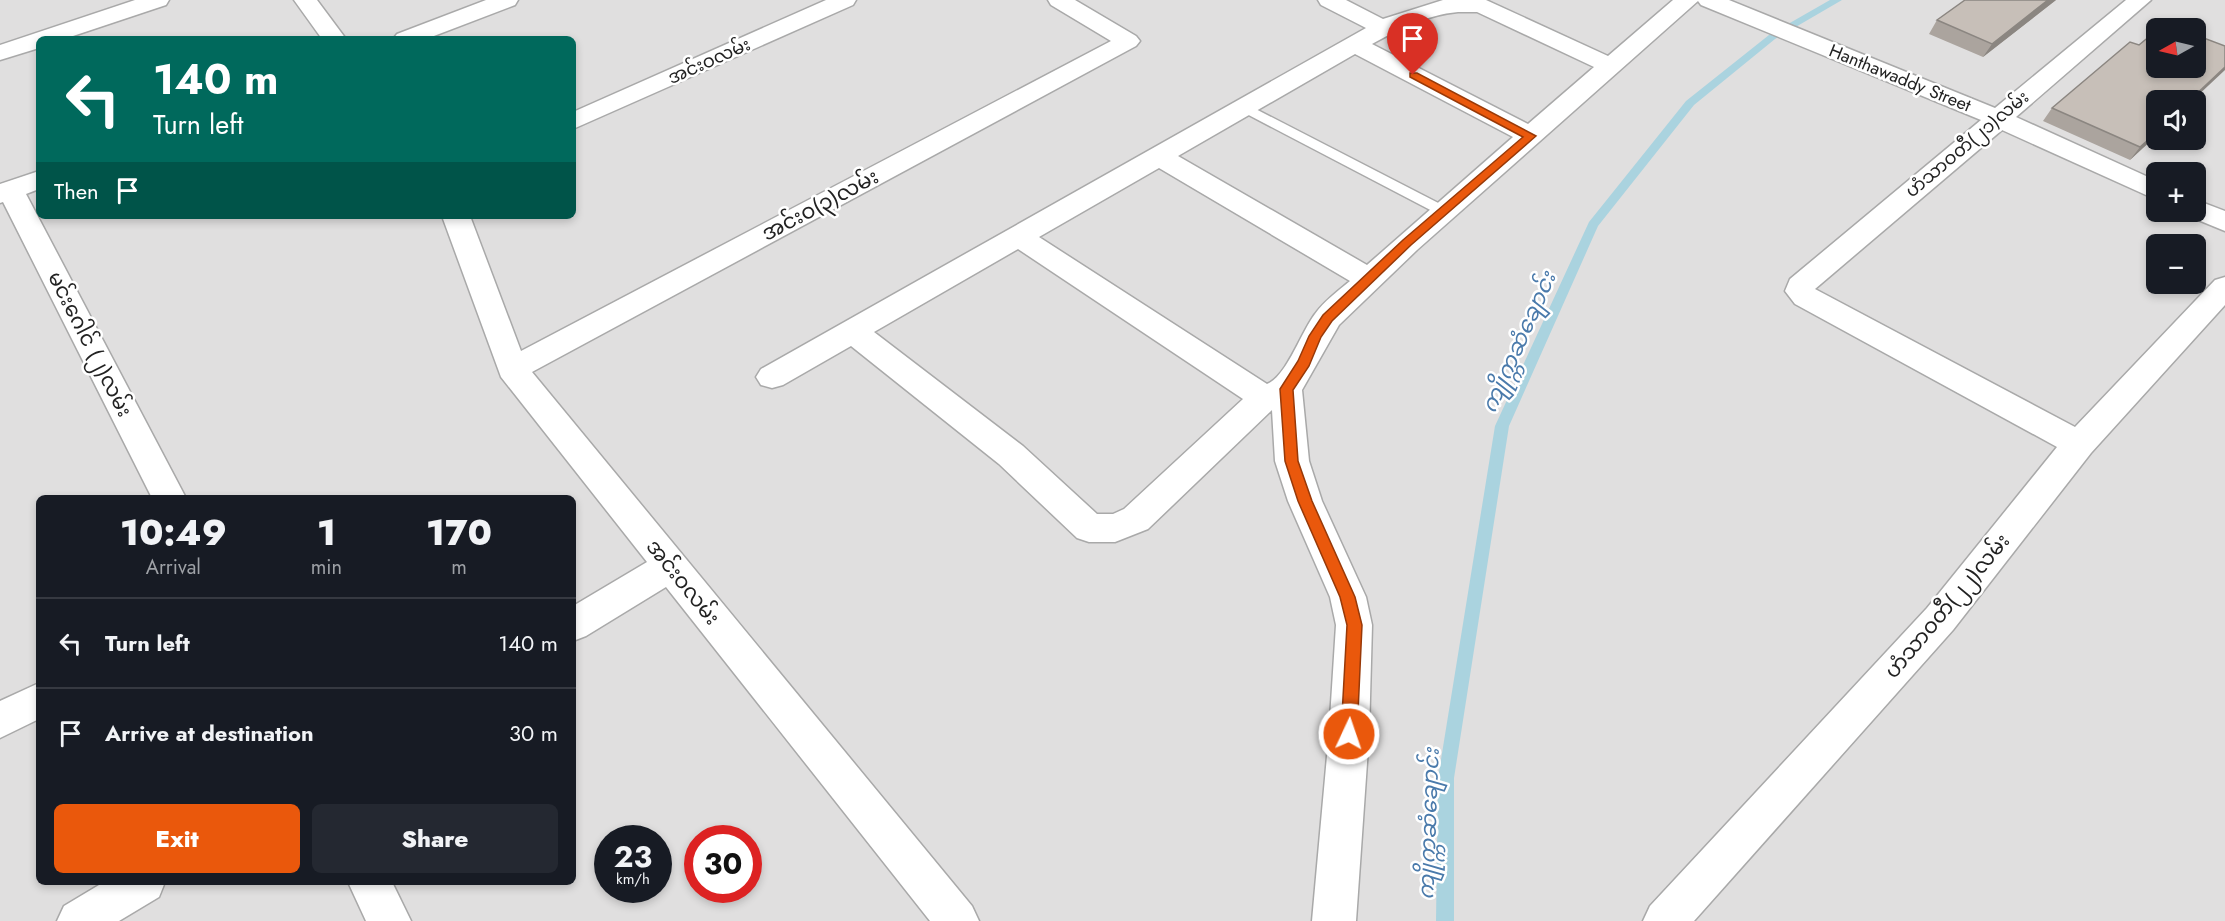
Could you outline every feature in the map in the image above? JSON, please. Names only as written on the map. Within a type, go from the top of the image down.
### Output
[{"type":"street","points":[[49,36],[158,0]]},
{"type":"street","points":[[304,0],[332,36]]},
{"type":"street","points":[[413,36],[507,0]]},
{"type":"street","name":"အင်းဝလမ်း","points":[[576,120],[845,0]]},
{"type":"street","name":"အင်းဝ(၃)လမ်း","points":[[512,369],[1128,40],[1059,0]]},
{"type":"street","points":[[1329,0],[1383,28]]},
{"type":"street","points":[[852,331],[1011,455],[1089,528],[1115,528],[1136,519],[1276,394],[1304,362],[1315,336],[1328,318],[1369,279],[1443,211],[1688,0]]},
{"type":"street","name":"Hanthawaddy Street","points":[[1709,0],[1997,118],[2146,186]]},
{"type":"street","name":"ဟံသာဝတီ(၂၁)လမ်း","points":[[2079,444],[1805,297],[1800,291],[1800,286],[2140,0]]},
{"type":"street","points":[[771,377],[1383,28],[1442,5],[1460,3],[1482,6],[1611,66]]},
{"type":"street","points":[[0,53],[36,40]]},
{"type":"street","points":[[1355,45],[1531,136]]},
{"type":"street","points":[[1160,157],[1369,279]]},
{"type":"street","points":[[5,192],[36,180]]},
{"type":"street","name":"မင်းဂေါင် (၂)လမ်း","points":[[5,192],[167,495]]},
{"type":"street","points":[[2206,213],[2225,222]]},
{"type":"street","name":"အင်းဝလမ်း","points":[[457,219],[512,369],[957,921]]},
{"type":"street","points":[[1019,237],[1276,394],[1292,461],[1305,501],[1348,597],[1354,625],[1349,734],[1334,921]]},
{"type":"street","name":"ဟံသာဝတီ(၂၂)လမ်း","points":[[1665,921],[1940,619],[2079,444],[2225,287]]},
{"type":"street","points":[[576,623],[670,566]]},
{"type":"street","points":[[0,720],[36,702]]},
{"type":"street","points":[[79,921],[139,885]]},
{"type":"street","points":[[371,885],[389,921]]},
{"type":"lane","points":[[1246,108],[1443,211]]},
{"type":"shaded area","points":[[0,0],[2225,0],[2225,921],[0,921]]},
{"type":"building","points":[[1965,0],[2048,0],[1992,44],[1937,20]]},
{"type":"building","points":[[2146,39],[2146,78],[2206,78],[2206,39],[2225,46],[2225,67],[2201,90],[2146,90],[2146,142],[2140,147],[2052,108],[2130,42],[2139,45]]},
{"type":"waterway","name":"ကျိုက္ကဆံချောင်း","points":[[1445,921],[1446,778],[1502,426],[1593,225],[1690,103],[1772,37],[1837,0]]},
{"type":"route","points":[[1349,734],[1354,625],[1348,597],[1305,501],[1292,461],[1286,389],[1304,362],[1315,336],[1328,318],[1407,243],[1531,136],[1413,75]]}]
